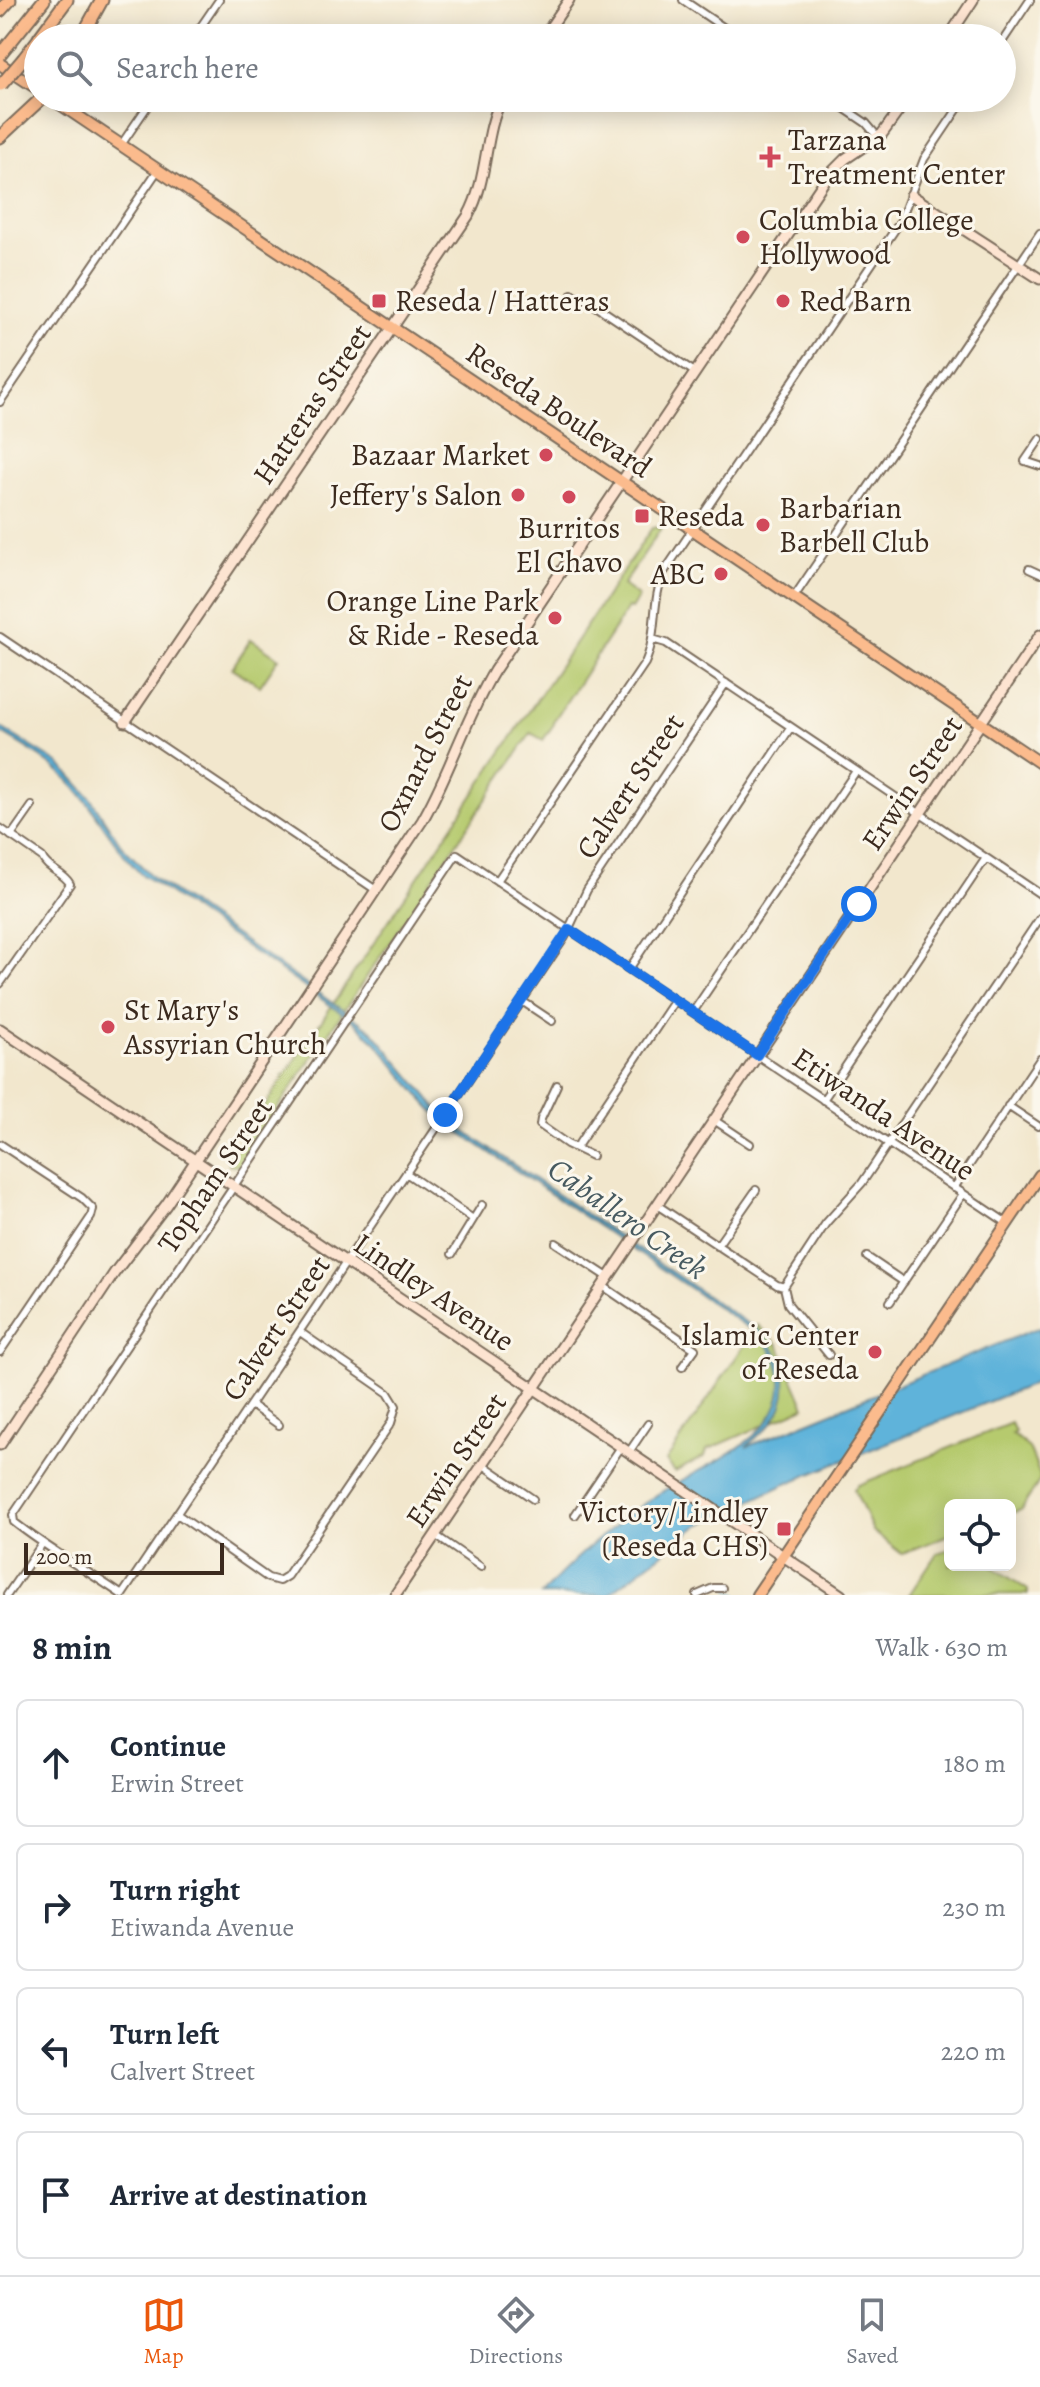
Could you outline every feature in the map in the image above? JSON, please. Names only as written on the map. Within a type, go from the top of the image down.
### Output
[{"type":"highway","points":[[0,11],[10,0]]},
{"type":"highway","points":[[25,24],[44,0]]},
{"type":"highway","points":[[50,24],[67,0]]},
{"type":"highway","points":[[89,24],[102,0]]},
{"type":"highway","points":[[3,52],[24,25]]},
{"type":"highway","points":[[1,86],[24,58]]},
{"type":"highway","points":[[0,137],[27,112]]},
{"type":"main road","points":[[553,24],[569,0]]},
{"type":"main road","points":[[957,24],[973,0]]},
{"type":"main road","points":[[0,64],[24,80]]},
{"type":"main road","name":"Reseda Boulevard","points":[[72,112],[1040,763]]},
{"type":"main road","name":"Hatteras Street","points":[[125,722],[476,202],[485,174],[497,112]]},
{"type":"main road","name":"Oxnard Street","points":[[0,1445],[115,1272],[155,1221],[430,807],[474,705],[494,671],[827,177],[845,159],[878,137],[897,112]]},
{"type":"main road","points":[[911,195],[1040,279]]},
{"type":"main road","name":"Erwin Street","points":[[395,1595],[1040,635]]},
{"type":"main road","name":"Lindley Avenue","points":[[0,1029],[841,1595]]},
{"type":"main road","points":[[757,1595],[1040,1175]]},
{"type":"street","points":[[203,24],[219,0]]},
{"type":"street","points":[[683,0],[718,24]]},
{"type":"street","points":[[1014,24],[1030,0]]},
{"type":"street","points":[[121,145],[143,112]]},
{"type":"street","points":[[850,112],[878,137]]},
{"type":"street","points":[[497,881],[645,663],[652,639],[658,586],[692,529],[893,232],[924,159],[956,112]]},
{"type":"street","points":[[0,402],[158,170]]},
{"type":"street","points":[[794,597],[1040,233]]},
{"type":"street","points":[[572,294],[590,302],[696,373]]},
{"type":"street","points":[[1040,439],[1025,461],[1040,466]]},
{"type":"street","points":[[1029,569],[1040,574]]},
{"type":"street","points":[[0,637],[376,890]]},
{"type":"street","points":[[652,639],[666,643],[1040,894]]},
{"type":"street","name":"Calvert Street","points":[[122,1595],[522,1001],[569,929],[587,890],[726,683]]},
{"type":"street","points":[[629,969],[791,727]]},
{"type":"street","points":[[693,1012],[856,771]]},
{"type":"street","points":[[11,836],[32,806]]},
{"type":"street","points":[[0,828],[42,857],[43,862],[70,884],[69,890],[0,984]]},
{"type":"street","name":"Etiwanda Avenue","points":[[457,854],[1007,1223]]},
{"type":"street","name":"Topham Street","points":[[42,1544],[12,1520],[15,1512],[457,854]]},
{"type":"street","points":[[823,1100],[986,858]]},
{"type":"street","points":[[829,1355],[788,1304],[784,1287],[826,1223],[862,1183],[1040,918]]},
{"type":"street","points":[[576,1148],[675,1000]]},
{"type":"street","points":[[522,1001],[552,1021]]},
{"type":"street","points":[[954,1188],[1040,1059]]},
{"type":"street","points":[[557,1085],[540,1125],[567,1144],[592,1156]]},
{"type":"street","points":[[1008,1106],[1038,1126]]},
{"type":"street","points":[[714,1120],[750,1144]]},
{"type":"street","points":[[0,1144],[82,1198],[93,1209],[91,1217],[0,1352]]},
{"type":"street","points":[[406,1173],[473,1219]]},
{"type":"street","points":[[717,1246],[756,1190]]},
{"type":"street","points":[[890,1302],[963,1194]]},
{"type":"street","points":[[452,1254],[482,1205]]},
{"type":"street","points":[[657,1205],[784,1287]]},
{"type":"street","points":[[556,1243],[695,1349],[682,1367]]},
{"type":"street","points":[[867,1257],[904,1282]]},
{"type":"street","points":[[177,1514],[268,1578],[281,1580],[287,1576],[391,1423],[396,1406],[388,1393],[300,1332]]},
{"type":"street","points":[[251,1405],[279,1425]]},
{"type":"street","points":[[575,1515],[648,1424]]},
{"type":"street","points":[[482,1464],[533,1499]]},
{"type":"street","points":[[435,1535],[481,1567]]},
{"type":"street","points":[[7,1595],[42,1544],[55,1549],[122,1595]]},
{"type":"street","points":[[697,1595],[713,1588],[722,1588]]},
{"type":"green space","points":[[662,527],[623,585],[639,597],[631,609],[628,608],[554,724],[543,740],[531,733],[239,1166],[229,1165],[229,1159],[652,528]]},
{"type":"green space","points":[[251,639],[279,658],[260,686],[232,668]]},
{"type":"green space","points":[[758,1325],[778,1344],[805,1407],[707,1450],[705,1456],[675,1472],[666,1461]]},
{"type":"green space","points":[[1011,1423],[1015,1432],[1012,1434],[1029,1448],[1040,1475],[1021,1510],[1016,1512],[1016,1499],[944,1499],[944,1536],[902,1554],[873,1531],[854,1489]]},
{"type":"green space","points":[[944,1551],[944,1571],[999,1571],[1028,1590],[1028,1594],[909,1595],[937,1553]]},
{"type":"water","points":[[0,727],[58,763],[89,796],[121,845],[152,877],[371,1030],[438,1109],[464,1131],[763,1334],[782,1365],[784,1399],[773,1421],[746,1447],[1040,1327],[1040,1381],[788,1483],[699,1525],[608,1595],[541,1595],[622,1520],[669,1487],[753,1437],[768,1420],[778,1401],[781,1380],[770,1348],[756,1333],[449,1125],[353,1021],[140,873],[68,779],[0,732]]},
{"type":"waterway","points":[[729,1583],[730,1590],[738,1595]]},
{"type":"place","name":"Tarzana Treatment Center","points":[[770,157]]},
{"type":"place","name":"Columbia College Hollywood","points":[[743,237]]},
{"type":"place","name":"Reseda / Hatteras","points":[[379,301]]},
{"type":"place","name":"Red Barn","points":[[783,301]]},
{"type":"place","name":"Bazaar Market","points":[[546,455]]},
{"type":"place","name":"Jeffery's Salon","points":[[518,495]]},
{"type":"place","name":"Burritos El Chavo","points":[[569,497]]},
{"type":"place","name":"Reseda","points":[[642,516]]},
{"type":"place","name":"Barbarian Barbell Club","points":[[763,525]]},
{"type":"place","name":"ABC","points":[[721,574]]},
{"type":"place","name":"Orange Line Park & Ride - Reseda","points":[[555,618]]},
{"type":"place","name":"St Mary's Assyrian Church","points":[[108,1027]]},
{"type":"place","name":"Islamic Center of Reseda","points":[[875,1352]]},
{"type":"place","name":"Victory/Lindley (Reseda CHS)","points":[[784,1529]]},
{"type":"route","points":[[445,1115],[569,929],[757,1055],[859,904]]},
{"type":"water label","name":"Caballero Creek","points":[[628,1218]]}]
